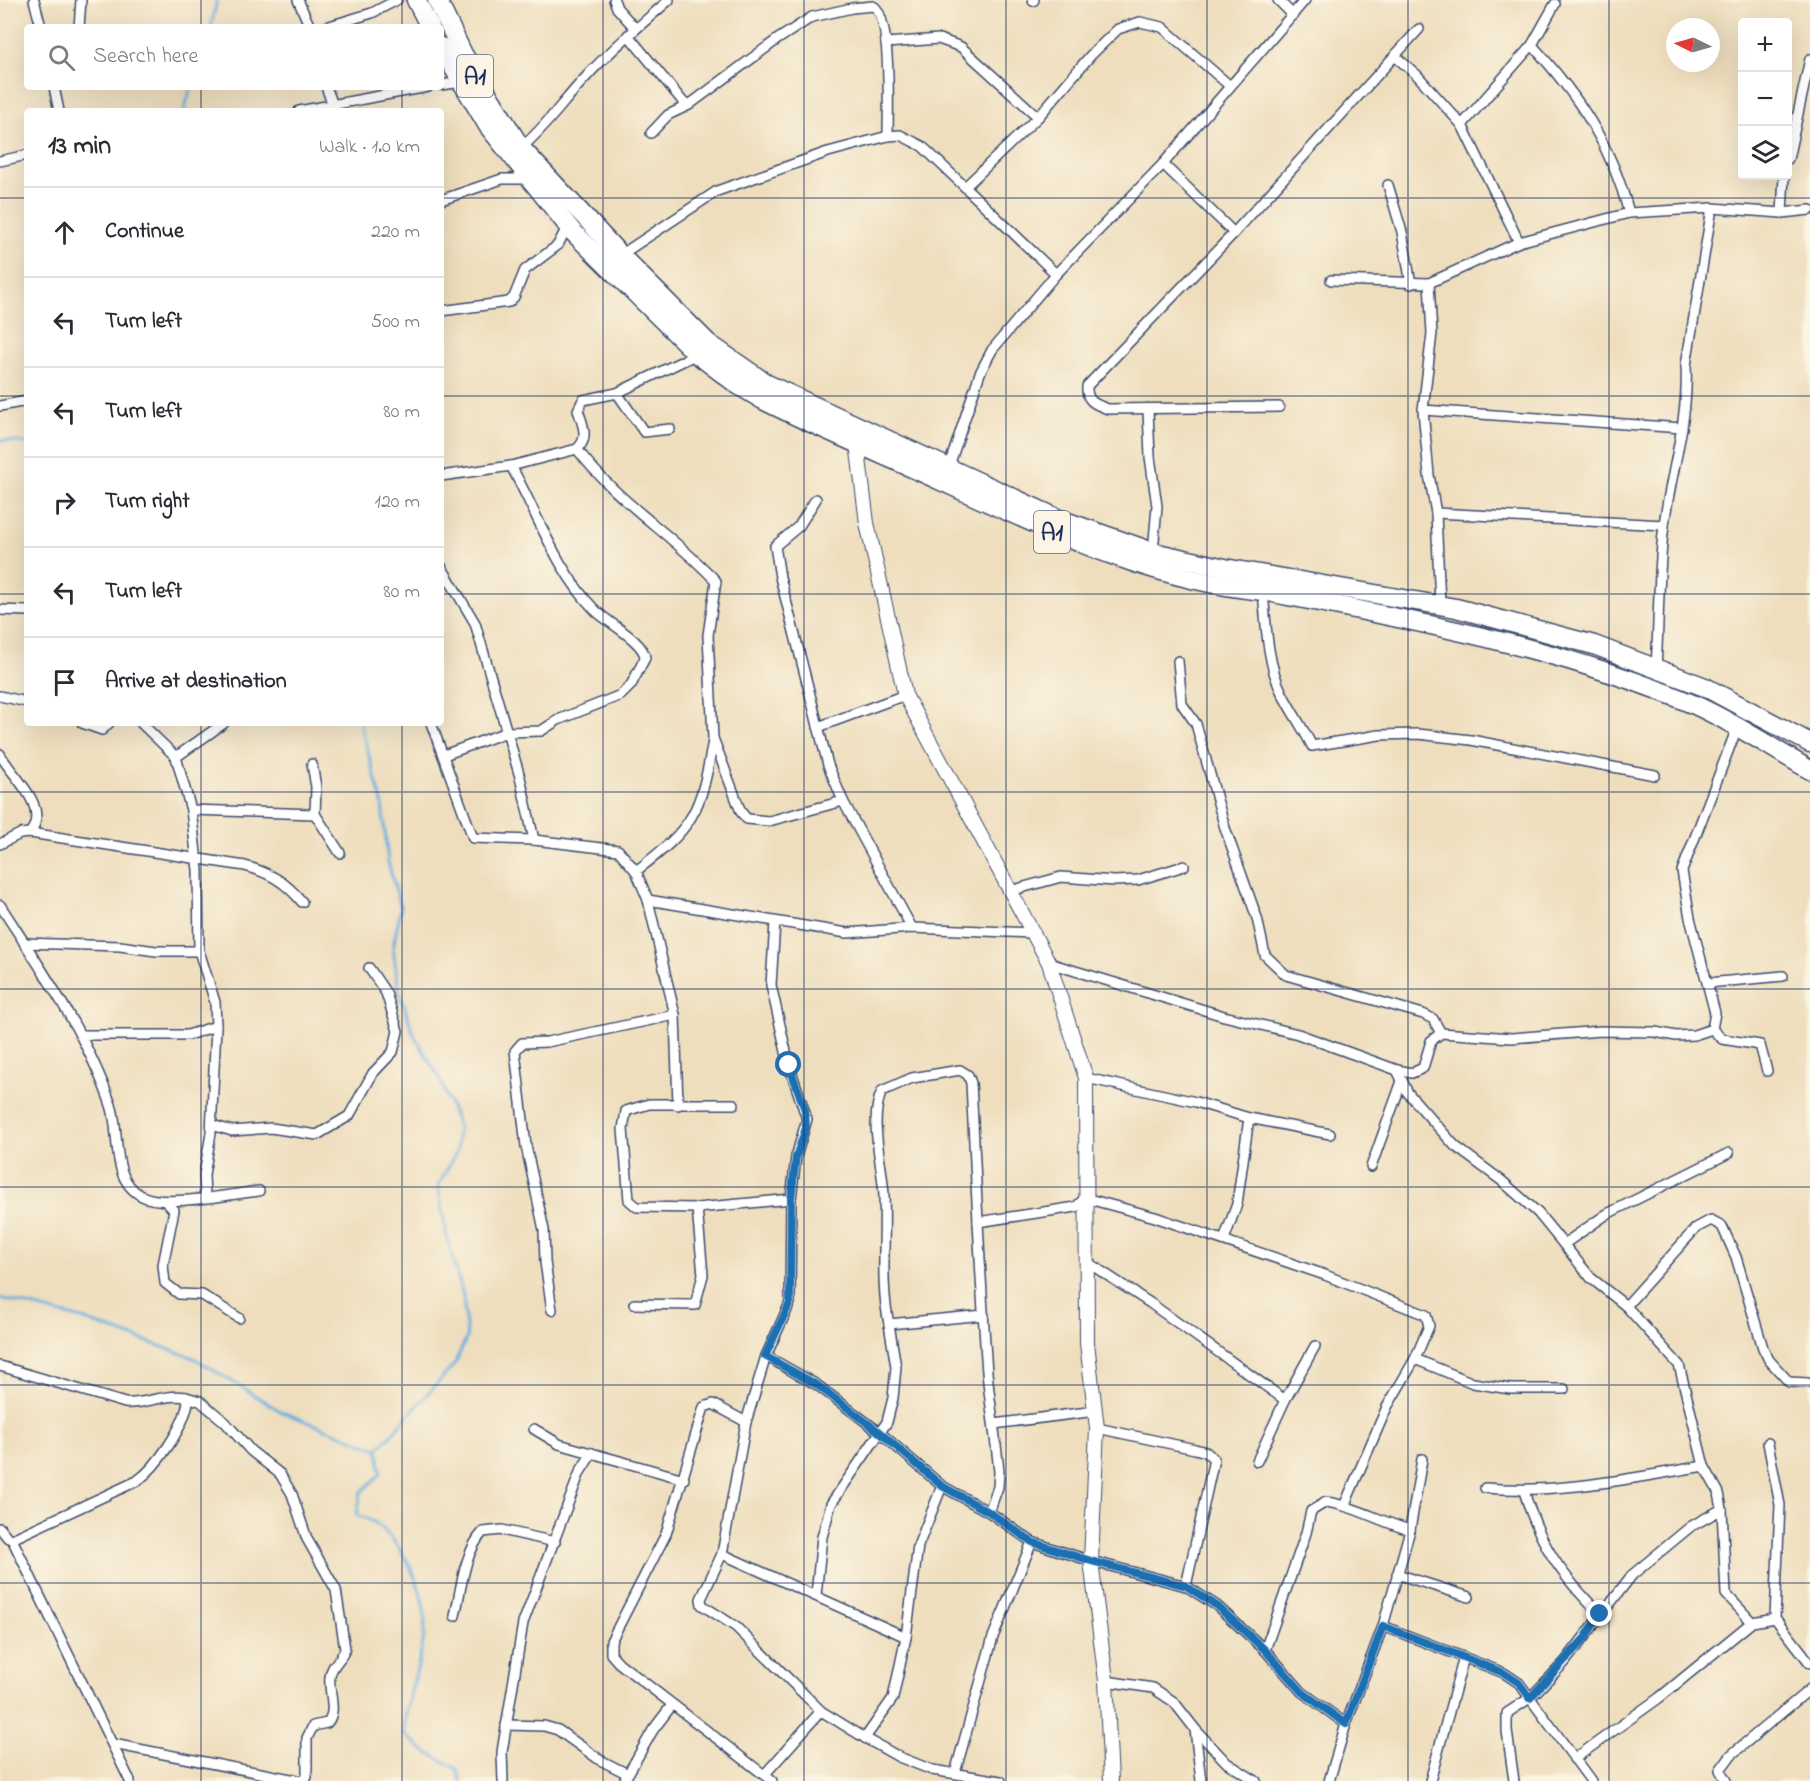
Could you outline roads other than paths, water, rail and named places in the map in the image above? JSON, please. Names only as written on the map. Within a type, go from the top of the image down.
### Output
[{"type":"highway","points":[[416,0],[428,24]]},
{"type":"highway","name":"A1","points":[[436,0],[463,54],[521,148],[613,260],[697,354],[746,390],[857,443],[1108,555],[1171,575],[1472,632],[1588,664],[1697,706],[1810,770]]},
{"type":"highway","name":"A1","points":[[444,52],[488,126],[572,231],[613,260],[708,343],[739,366],[802,402],[949,466],[1059,519],[1153,552],[1226,568],[1440,605],[1505,620],[1594,645],[1705,687],[1810,743]]},
{"type":"street","points":[[34,0],[40,24]]},
{"type":"street","points":[[79,24],[81,0]]},
{"type":"street","points":[[298,0],[309,24]]},
{"type":"street","points":[[336,24],[372,13],[397,0]]},
{"type":"street","points":[[614,0],[631,31],[663,79],[684,104],[689,105]]},
{"type":"street","points":[[521,148],[537,134],[585,77],[631,31],[669,0]]},
{"type":"street","points":[[1278,0],[1293,15]]},
{"type":"street","points":[[949,466],[980,374],[992,350],[1056,274],[1163,164],[1305,0]]},
{"type":"street","points":[[1462,125],[1532,45],[1555,4]]},
{"type":"street","points":[[651,133],[668,115],[689,105],[778,39],[812,17],[873,6],[881,12],[886,43],[888,136]]},
{"type":"street","points":[[966,186],[1038,117],[1091,55],[1118,29],[1140,22],[1162,27],[1230,86]]},
{"type":"street","points":[[1279,407],[1108,409],[1092,403],[1087,394],[1087,386],[1234,233],[1419,29]]},
{"type":"street","points":[[886,43],[939,39],[961,47],[1038,117]]},
{"type":"street","points":[[1532,45],[1561,77],[1594,123],[1619,174],[1629,213]]},
{"type":"street","points":[[1396,57],[1417,75],[1462,125],[1519,242]]},
{"type":"street","points":[[1792,141],[1810,59]]},
{"type":"street","points":[[444,85],[462,82]]},
{"type":"street","points":[[55,90],[58,108]]},
{"type":"street","points":[[327,90],[333,105]]},
{"type":"street","points":[[316,108],[412,90]]},
{"type":"street","points":[[613,260],[717,191],[828,152],[900,135],[922,146],[1056,274]]},
{"type":"street","points":[[0,161],[24,156]]},
{"type":"street","points":[[1163,164],[1234,233]]},
{"type":"street","points":[[444,199],[502,179],[530,179]]},
{"type":"street","points":[[1782,213],[1784,180]]},
{"type":"street","points":[[1388,185],[1402,232],[1411,284]]},
{"type":"street","points":[[1656,668],[1664,525],[1688,391],[1686,365],[1712,208]]},
{"type":"street","points":[[1331,280],[1430,283],[1519,242],[1629,213],[1712,208],[1782,213],[1810,210]]},
{"type":"street","points":[[444,311],[468,310],[509,302],[514,297],[525,270],[558,245],[567,227],[572,231]]},
{"type":"street","points":[[1430,283],[1432,333],[1423,410],[1429,475],[1436,513],[1440,605]]},
{"type":"street","points":[[444,476],[511,466],[577,449],[582,445],[585,434],[579,405],[583,400],[617,393],[697,354]]},
{"type":"street","points":[[617,393],[644,432],[670,429]]},
{"type":"street","points":[[0,406],[24,402]]},
{"type":"street","points":[[1148,410],[1150,457],[1157,506],[1153,552]]},
{"type":"street","points":[[1423,410],[1682,428]]},
{"type":"street","points":[[857,443],[867,523],[905,695],[1049,963],[1086,1078],[1087,1343],[1097,1428],[1091,1561],[1106,1681],[1111,1781]]},
{"type":"street","points":[[577,449],[591,468],[632,508],[716,581],[708,634],[713,738],[708,772],[695,815],[670,845],[636,871]]},
{"type":"street","points":[[444,755],[507,732],[541,731],[558,720],[621,695],[631,685],[645,654],[642,647],[597,612],[582,596],[561,562],[511,466]]},
{"type":"street","points":[[816,499],[799,526],[779,541],[775,552],[828,765],[843,801],[912,928]]},
{"type":"street","points":[[1436,513],[1664,525]]},
{"type":"street","points":[[444,571],[475,623],[520,777],[534,840]]},
{"type":"street","points":[[1263,591],[1272,665],[1282,693],[1299,719],[1312,746],[1379,735],[1418,734],[1471,740],[1655,775]]},
{"type":"street","points":[[0,610],[24,611]]},
{"type":"street","points":[[1178,661],[1182,705],[1196,724],[1225,828],[1257,918],[1264,956],[1286,975],[1423,1014],[1433,1019],[1441,1033]]},
{"type":"street","points":[[818,727],[905,695]]},
{"type":"street","points":[[0,696],[24,701]]},
{"type":"street","points":[[91,726],[102,730],[106,726]]},
{"type":"street","points":[[144,726],[176,757],[191,810],[196,857],[200,951],[215,1002],[216,1026],[212,1125],[204,1175],[205,1196]]},
{"type":"street","points":[[176,757],[220,726]]},
{"type":"street","points":[[432,726],[473,838],[534,840],[618,850],[636,871],[648,900],[675,1015],[678,1105]]},
{"type":"street","points":[[1712,1029],[1715,1013],[1690,918],[1682,870],[1737,729]]},
{"type":"street","points":[[713,738],[741,812],[747,819],[769,821],[843,801]]},
{"type":"street","points":[[0,754],[36,810],[36,823],[30,833]]},
{"type":"street","points":[[312,764],[316,787],[315,814],[340,853]]},
{"type":"street","points":[[191,810],[315,814]]},
{"type":"street","points":[[0,844],[20,834],[30,833],[93,845],[196,857],[267,872],[291,889],[302,903]]},
{"type":"street","points":[[1010,891],[1061,877],[1114,881],[1138,880],[1184,866]]},
{"type":"street","points":[[648,900],[847,933],[912,928],[1032,933]]},
{"type":"street","points":[[2,912],[81,1035],[112,1106],[115,1119],[115,1147],[122,1171],[140,1196],[166,1202],[260,1191]]},
{"type":"street","points":[[775,922],[771,985],[789,1065],[807,1119],[796,1157],[791,1199],[790,1303],[765,1356],[746,1422],[722,1554],[701,1599],[702,1605],[736,1627],[821,1711],[865,1738],[899,1757],[932,1770],[1001,1781]]},
{"type":"street","points":[[24,943],[120,946],[156,951],[200,951]]},
{"type":"street","points":[[1049,963],[1224,1016],[1298,1034],[1397,1070],[1412,1073],[1423,1068],[1431,1041],[1441,1033],[1512,1038],[1601,1031],[1655,1032],[1676,1036],[1694,1035],[1712,1029]]},
{"type":"street","points":[[212,1125],[232,1131],[271,1128],[317,1135],[349,1116],[373,1073],[393,1052],[398,1031],[386,993],[369,968]]},
{"type":"street","points":[[1708,983],[1783,976]]},
{"type":"street","points":[[552,1310],[545,1262],[544,1230],[526,1146],[515,1051],[522,1043],[547,1042],[675,1015]]},
{"type":"street","points":[[81,1035],[188,1035],[216,1026]]},
{"type":"street","points":[[1712,1029],[1722,1039],[1760,1045],[1767,1071]]},
{"type":"street","points":[[816,1595],[822,1537],[831,1504],[878,1431],[887,1422],[893,1398],[896,1367],[884,1299],[884,1195],[877,1125],[882,1091],[921,1077],[960,1070],[968,1075],[987,1374],[994,1424],[998,1487],[989,1512]]},
{"type":"street","points":[[1397,1070],[1408,1093],[1455,1146],[1502,1181],[1538,1213],[1591,1278],[1626,1306],[1679,1365],[1704,1466],[1719,1493],[1722,1509],[1726,1594],[1752,1622]]},
{"type":"street","points":[[1086,1078],[1184,1099],[1249,1118],[1330,1134]]},
{"type":"street","points":[[1371,1167],[1402,1081]]},
{"type":"street","points":[[734,1104],[650,1104],[626,1111],[623,1129],[629,1200],[637,1208],[697,1208],[791,1199]]},
{"type":"street","points":[[1224,1240],[1237,1204],[1249,1118]]},
{"type":"street","points":[[1564,1245],[1606,1214],[1729,1153]]},
{"type":"street","points":[[978,1222],[1076,1207],[1085,1198]]},
{"type":"street","points":[[1085,1198],[1155,1216],[1325,1275],[1426,1315],[1429,1326],[1415,1359],[1388,1407],[1345,1504]]},
{"type":"street","points":[[166,1202],[174,1210],[163,1265],[165,1283],[179,1294],[202,1296],[239,1318]]},
{"type":"street","points":[[634,1304],[695,1305],[703,1275],[697,1208]]},
{"type":"street","points":[[1626,1306],[1696,1228],[1711,1220],[1722,1226],[1736,1257],[1754,1323],[1768,1360],[1789,1382],[1808,1383]]},
{"type":"street","points":[[1087,1262],[1150,1303],[1285,1400]]},
{"type":"street","points":[[889,1324],[984,1315]]},
{"type":"street","points":[[1257,1461],[1285,1400],[1315,1346]]},
{"type":"street","points":[[765,1356],[817,1385],[878,1431],[942,1486],[989,1512],[1032,1542],[1091,1561],[1186,1586],[1217,1606],[1265,1650],[1302,1692],[1346,1724]]},
{"type":"street","points":[[1415,1359],[1473,1383],[1510,1389],[1564,1389]]},
{"type":"street","points":[[0,1366],[125,1403],[143,1404],[174,1395],[200,1401],[225,1422],[251,1451],[280,1474],[292,1494],[307,1539],[336,1590],[345,1649],[343,1656],[332,1667],[330,1676],[333,1712],[327,1723],[313,1726],[308,1732],[307,1777],[301,1781],[113,1744]]},
{"type":"street","points":[[12,1539],[137,1481],[150,1472],[161,1459],[188,1406],[186,1396]]},
{"type":"street","points":[[746,1422],[713,1404],[704,1407],[666,1534],[611,1641],[611,1654],[619,1664],[769,1778],[821,1711]]},
{"type":"street","points":[[994,1424],[1096,1411]]},
{"type":"street","points":[[1097,1428],[1196,1449],[1206,1452],[1214,1460],[1186,1586]]},
{"type":"street","points":[[534,1429],[559,1444],[684,1479]]},
{"type":"street","points":[[1768,1443],[1780,1505],[1775,1618],[1810,1663]]},
{"type":"street","points":[[503,1781],[502,1752],[523,1623],[580,1472],[592,1453]]},
{"type":"street","points":[[1329,1781],[1346,1724],[1383,1626],[1410,1530],[1422,1459]]},
{"type":"street","points":[[1485,1488],[1524,1491],[1704,1466]]},
{"type":"street","points":[[865,1738],[892,1698],[906,1637],[918,1546],[942,1486]]},
{"type":"street","points":[[1524,1491],[1535,1528],[1569,1583],[1600,1614]]},
{"type":"street","points":[[1265,1650],[1311,1511],[1326,1502],[1345,1504],[1388,1524],[1410,1530]]},
{"type":"street","points":[[1514,1781],[1507,1731],[1508,1713],[1530,1698],[1585,1638],[1600,1614],[1632,1575],[1690,1527],[1722,1509]]},
{"type":"street","points":[[0,1528],[8,1538],[12,1539],[130,1781]]},
{"type":"street","points":[[455,1616],[467,1567],[477,1539],[483,1532],[502,1530],[555,1542]]},
{"type":"street","points":[[955,1773],[993,1637],[1032,1542]]},
{"type":"street","points":[[722,1554],[906,1637]]},
{"type":"street","points":[[1397,1574],[1468,1597]]},
{"type":"street","points":[[1574,1759],[1659,1698],[1752,1622],[1775,1618]]},
{"type":"street","points":[[1383,1626],[1504,1673],[1519,1683],[1590,1781]]},
{"type":"street","points":[[1430,1781],[1464,1657]]},
{"type":"street","points":[[1106,1681],[1153,1688],[1174,1702],[1195,1729],[1227,1763],[1256,1781]]},
{"type":"street","points":[[1726,1781],[1720,1770],[1731,1755],[1810,1689]]},
{"type":"street","points":[[506,1725],[544,1726],[558,1730],[625,1777],[672,1705]]},
{"type":"street","points":[[1195,1729],[1201,1781]]},
{"type":"street","points":[[928,1781],[932,1770]]},
{"type":"waterway","points":[[212,24],[217,0]]},
{"type":"waterway","points":[[185,108],[190,90]]},
{"type":"waterway","points":[[0,440],[24,443]]},
{"type":"waterway","points":[[361,726],[382,802],[388,862],[401,908],[393,947],[399,991],[414,1035],[440,1079],[458,1125],[457,1151],[438,1186],[447,1237],[463,1296],[467,1337],[454,1365],[378,1449],[381,1474],[361,1492],[357,1515],[379,1525],[391,1538],[408,1562],[420,1591],[425,1620],[424,1635],[407,1709],[404,1734],[425,1751],[456,1768],[461,1781]]},
{"type":"waterway","points":[[0,1298],[82,1319],[194,1358],[282,1412],[378,1449]]}]
